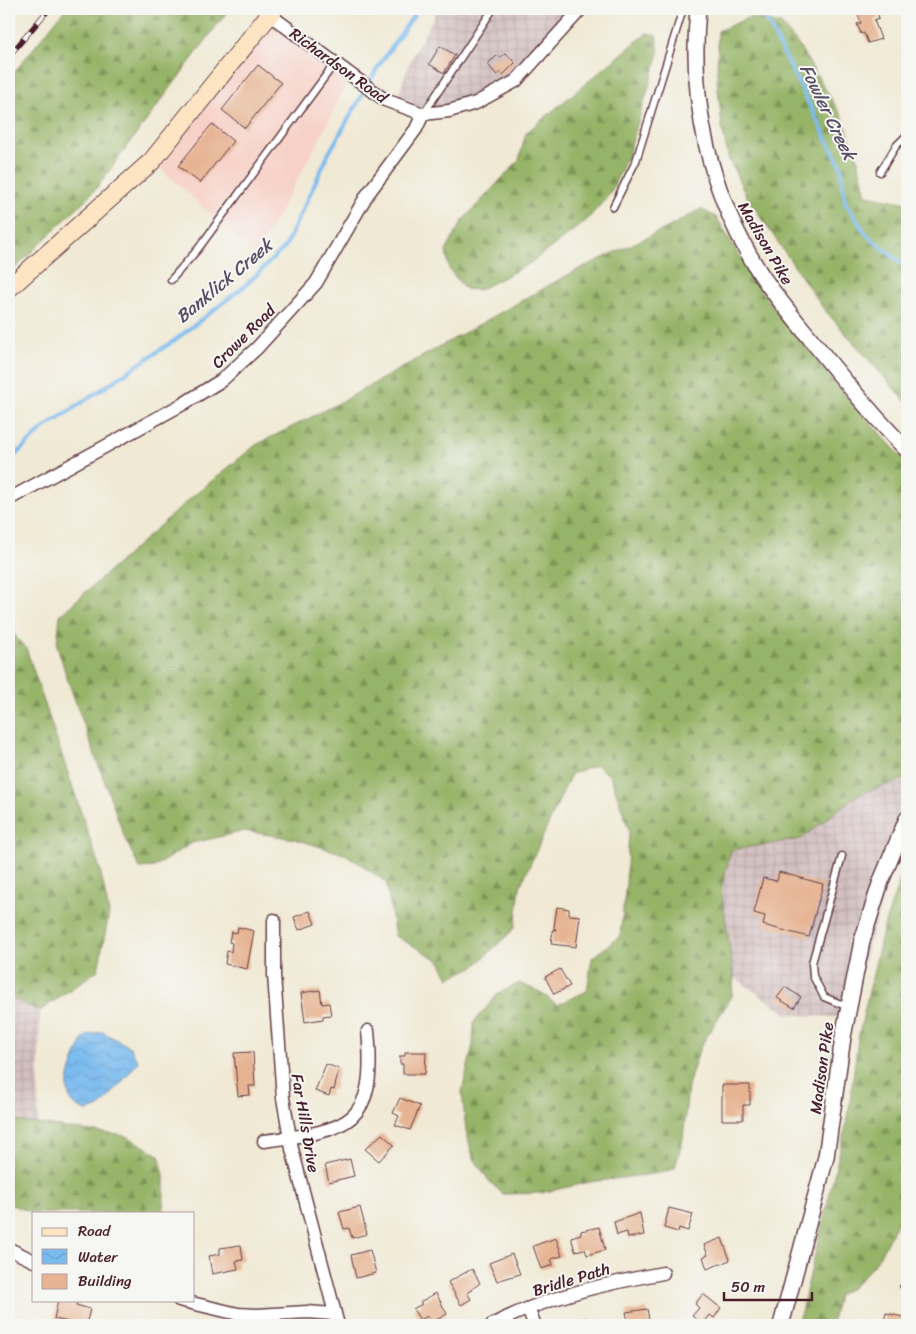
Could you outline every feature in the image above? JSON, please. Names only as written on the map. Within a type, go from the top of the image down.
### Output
[{"type":"main road","name":"Richardson Road","points":[[9,288],[152,162],[272,12]]},
{"type":"street","name":"Richardson Road","points":[[272,12],[335,63],[395,105],[424,114],[449,111],[476,103],[516,81],[581,9]]},
{"type":"street","name":"Madison Pike","points":[[698,9],[696,55],[702,126],[714,176],[740,238],[761,274],[786,309],[853,392],[907,450]]},
{"type":"street","name":"Crowe Road","points":[[9,499],[206,391],[229,374],[256,348],[316,283],[367,195],[416,129],[424,114]]},
{"type":"street","name":"Madison Pike","points":[[781,1325],[826,1157],[848,1007],[868,924],[881,881],[907,819]]},
{"type":"street","name":"Far Hills Drive","points":[[274,920],[274,975],[283,1098],[290,1138],[336,1320]]},
{"type":"street","points":[[264,1141],[290,1138],[340,1126],[361,1108],[369,1089],[368,1031]]},
{"type":"street","points":[[9,1249],[32,1260]]},
{"type":"street","name":"Bridle Path","points":[[492,1325],[562,1296],[613,1282],[663,1273]]},
{"type":"street","points":[[187,1302],[238,1314],[258,1315],[307,1312],[336,1320]]},
{"type":"street","points":[[528,1309],[535,1325]]},
{"type":"lane","points":[[424,114],[493,9]]},
{"type":"lane","points":[[613,207],[636,161],[683,9]]},
{"type":"lane","points":[[171,280],[198,249],[335,63]]},
{"type":"lane","points":[[880,172],[896,146],[907,135]]},
{"type":"lane","points":[[842,856],[812,963],[813,976],[824,997],[848,1007]]},
{"type":"shaded area","points":[[438,9],[581,9],[533,65],[449,111],[395,105],[410,61]]},
{"type":"shaded area","points":[[270,15],[350,74],[327,125],[256,255],[152,161]]},
{"type":"shaded area","points":[[907,778],[907,819],[846,1018],[787,1014],[734,977],[721,889],[731,850],[801,839],[856,795]]},
{"type":"shaded area","points":[[9,997],[40,1011],[38,1124],[9,1120]]},
{"type":"green space","points":[[65,9],[229,9],[95,190],[9,274],[9,79]]},
{"type":"green space","points":[[750,17],[781,24],[797,43],[842,116],[857,156],[866,195],[907,203],[907,403],[823,308],[747,197],[729,160],[722,127],[717,79],[718,31]]},
{"type":"green space","points":[[647,33],[656,35],[659,53],[628,155],[610,194],[586,221],[529,264],[479,290],[465,289],[449,269],[446,251],[463,220],[519,160],[526,133]]},
{"type":"green space","points":[[701,209],[716,217],[763,294],[840,389],[907,463],[907,778],[857,795],[801,839],[731,850],[721,889],[734,977],[732,996],[700,1047],[688,1086],[683,1139],[675,1168],[660,1173],[590,1182],[541,1193],[503,1194],[490,1182],[473,1157],[466,1130],[462,1092],[473,1045],[474,1022],[498,994],[519,983],[540,992],[557,1005],[587,991],[592,958],[620,936],[626,884],[629,830],[611,777],[597,765],[571,774],[520,887],[515,928],[475,966],[449,978],[439,960],[395,936],[386,882],[347,855],[295,839],[245,831],[192,843],[154,867],[140,868],[126,841],[67,678],[57,645],[60,615],[192,497],[256,445],[339,403],[573,272],[667,228]]},
{"type":"green space","points":[[9,629],[26,648],[100,869],[109,913],[98,970],[40,1011],[9,997]]},
{"type":"green space","points":[[907,858],[907,1206],[876,1262],[853,1287],[838,1295],[831,1325],[798,1325],[848,1117],[858,1039],[884,926]]},
{"type":"green space","points":[[9,1120],[126,1136],[159,1155],[164,1175],[164,1212],[32,1212],[9,1204]]},
{"type":"water","points":[[102,1032],[130,1047],[138,1061],[98,1108],[87,1111],[76,1106],[70,1099],[68,1080],[83,1039],[87,1035]]},
{"type":"building","points":[[856,9],[872,9],[874,13],[877,12],[879,18],[874,20],[881,39],[868,43],[864,33],[861,34],[857,24],[861,23]]},
{"type":"building","points":[[440,46],[455,55],[444,73],[429,64]]},
{"type":"building","points":[[506,53],[515,63],[503,75],[501,72],[497,75],[487,64],[498,55],[500,58]]},
{"type":"building","points":[[258,65],[281,83],[245,128],[222,110]]},
{"type":"building","points":[[212,124],[233,141],[200,183],[178,166]]},
{"type":"building","points":[[779,872],[823,884],[809,937],[763,925],[765,916],[754,913],[763,878],[777,881]]},
{"type":"building","points":[[557,907],[569,909],[569,915],[580,916],[576,947],[551,944],[553,929],[556,930],[554,927]]},
{"type":"building","points":[[310,911],[315,924],[299,930],[294,917]]},
{"type":"building","points":[[238,927],[254,931],[247,969],[225,964],[227,951],[231,952],[232,943],[229,942],[231,932],[237,933]]},
{"type":"building","points":[[560,969],[570,986],[554,994],[545,977]]},
{"type":"building","points":[[785,987],[801,997],[794,1008],[777,998]]},
{"type":"building","points":[[320,990],[322,1004],[329,1003],[331,1015],[323,1016],[323,1019],[305,1022],[301,993]]},
{"type":"building","points":[[253,1052],[255,1086],[249,1086],[250,1095],[238,1096],[234,1053]]},
{"type":"building","points":[[405,1052],[426,1052],[425,1074],[403,1074],[403,1064],[400,1064],[400,1056],[405,1056]]},
{"type":"building","points":[[326,1064],[339,1069],[334,1090],[331,1089],[329,1096],[315,1091]]},
{"type":"building","points":[[722,1085],[750,1085],[750,1105],[743,1105],[743,1120],[722,1120]]},
{"type":"building","points":[[400,1098],[420,1106],[410,1130],[395,1125],[399,1116],[393,1113]]},
{"type":"building","points":[[382,1134],[394,1145],[379,1161],[365,1149]]},
{"type":"building","points":[[350,1159],[354,1176],[329,1182],[325,1165]]},
{"type":"building","points":[[360,1207],[367,1234],[352,1238],[349,1228],[344,1229],[339,1212]]},
{"type":"building","points":[[669,1208],[693,1214],[688,1231],[679,1228],[678,1232],[664,1228]]},
{"type":"building","points":[[640,1213],[644,1235],[628,1238],[627,1232],[617,1235],[614,1222]]},
{"type":"building","points":[[599,1227],[605,1250],[587,1255],[585,1249],[575,1251],[571,1237],[581,1234],[581,1231]]},
{"type":"building","points":[[556,1238],[562,1256],[551,1259],[553,1265],[541,1269],[533,1246]]},
{"type":"building","points":[[722,1238],[730,1260],[707,1269],[703,1257],[708,1255],[704,1245]]},
{"type":"building","points":[[241,1245],[243,1260],[236,1261],[238,1269],[212,1274],[209,1256],[220,1254],[220,1248]]},
{"type":"building","points":[[370,1250],[376,1273],[356,1278],[351,1255]]},
{"type":"building","points":[[512,1254],[520,1274],[497,1281],[489,1263]]},
{"type":"building","points":[[472,1269],[480,1283],[467,1293],[471,1299],[461,1305],[448,1282]]},
{"type":"building","points":[[907,1273],[907,1292],[899,1287]]},
{"type":"building","points":[[436,1293],[447,1314],[431,1323],[428,1316],[420,1320],[413,1309],[422,1304],[420,1302]]},
{"type":"building","points":[[703,1294],[721,1308],[714,1318],[710,1315],[703,1324],[692,1316],[699,1308],[695,1304]]},
{"type":"building","points":[[58,1302],[77,1302],[76,1305],[90,1309],[86,1325],[68,1325],[69,1322],[54,1319]]},
{"type":"building","points":[[647,1309],[650,1325],[629,1325],[626,1312]]},
{"type":"building","points":[[886,1313],[907,1318],[906,1325],[883,1325]]},
{"type":"building","points":[[395,1319],[399,1325],[384,1325]]},
{"type":"building","points":[[589,1319],[592,1325],[576,1325]]},
{"type":"waterway","name":"Banklick Creek","points":[[9,461],[44,428],[175,340],[246,285],[285,247],[330,151],[380,64],[418,9]]},
{"type":"waterway","name":"Fowler Creek","points":[[764,9],[764,15],[841,167],[845,202],[867,235],[907,268]]},
{"type":"railway","points":[[9,56],[49,9]]}]
